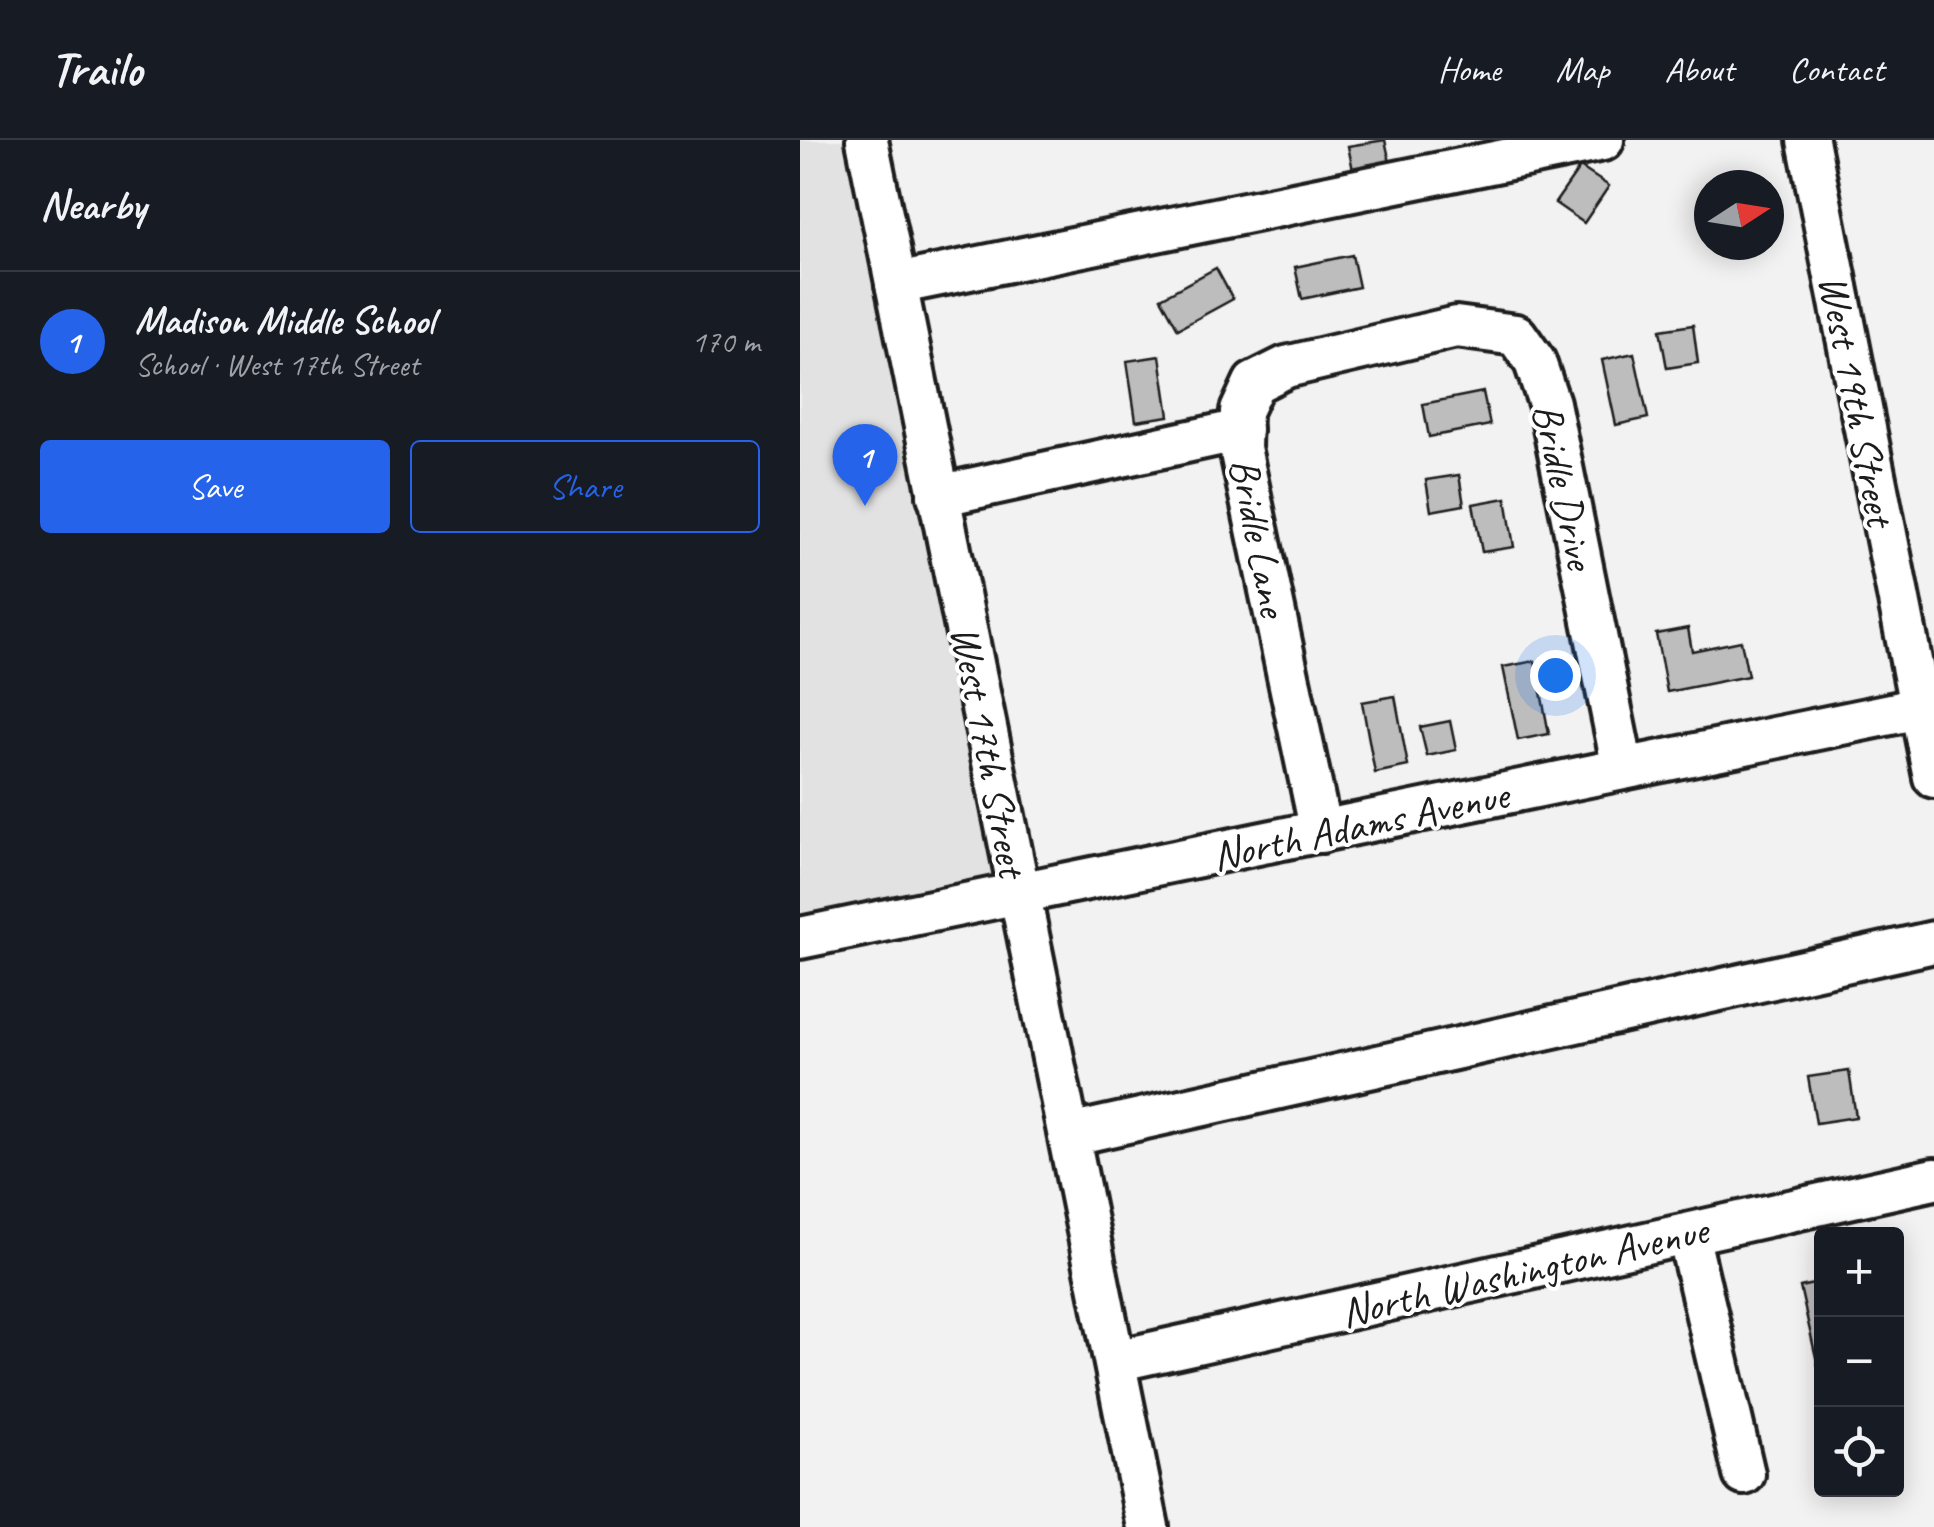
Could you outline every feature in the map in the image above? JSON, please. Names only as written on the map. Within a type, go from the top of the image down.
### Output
[{"type":"street","name":"West 17th Street","points":[[866,140],[1148,1527]]},
{"type":"street","points":[[896,284],[1603,140]]},
{"type":"street","name":"West 19th Street","points":[[1817,142],[1934,777]]},
{"type":"street","name":"Bridle Drive","points":[[1390,342],[1456,327],[1516,335],[1535,362],[1549,403],[1624,769]]},
{"type":"street","name":"Bridle Lane","points":[[1321,832],[1240,448],[1240,411],[1254,383],[1286,367],[1390,342]]},
{"type":"street","points":[[938,496],[1240,430]]},
{"type":"street","name":"North Adams Avenue","points":[[800,938],[1920,708]]},
{"type":"street","points":[[1069,1135],[1934,942]]},
{"type":"street","name":"North Washington Avenue","points":[[1115,1361],[1934,1179]]},
{"type":"street","points":[[1688,1234],[1744,1474]]},
{"type":"shaded area","points":[[800,140],[856,140],[1005,872],[800,914]]},
{"type":"building","points":[[1385,140],[1391,167],[1354,175],[1348,146]]},
{"type":"building","points":[[1580,167],[1609,186],[1584,223],[1555,203]]},
{"type":"building","points":[[1352,255],[1359,287],[1302,299],[1295,267]]},
{"type":"building","points":[[1216,268],[1233,299],[1178,329],[1161,298]]},
{"type":"building","points":[[1693,325],[1698,363],[1667,368],[1660,330]]},
{"type":"building","points":[[1634,353],[1648,418],[1616,425],[1602,360]]},
{"type":"building","points":[[1160,356],[1169,416],[1136,421],[1127,361]]},
{"type":"building","points":[[1483,392],[1490,425],[1429,437],[1423,404]]},
{"type":"building","points":[[1459,475],[1464,505],[1431,511],[1426,480]]},
{"type":"building","points":[[1506,498],[1514,547],[1482,552],[1473,504]]},
{"type":"building","points":[[1688,628],[1692,651],[1741,641],[1748,676],[1667,692],[1656,634]]},
{"type":"building","points":[[1535,661],[1549,734],[1518,740],[1503,667]]},
{"type":"building","points":[[1395,696],[1408,766],[1375,773],[1362,702]]},
{"type":"building","points":[[1450,721],[1456,750],[1427,756],[1420,727]]},
{"type":"building","points":[[1849,1071],[1856,1117],[1816,1123],[1808,1077]]},
{"type":"building","points":[[1814,1284],[1814,1349],[1800,1287]]},
{"type":"place","name":"Madison Middle School","points":[[865,506]]}]
